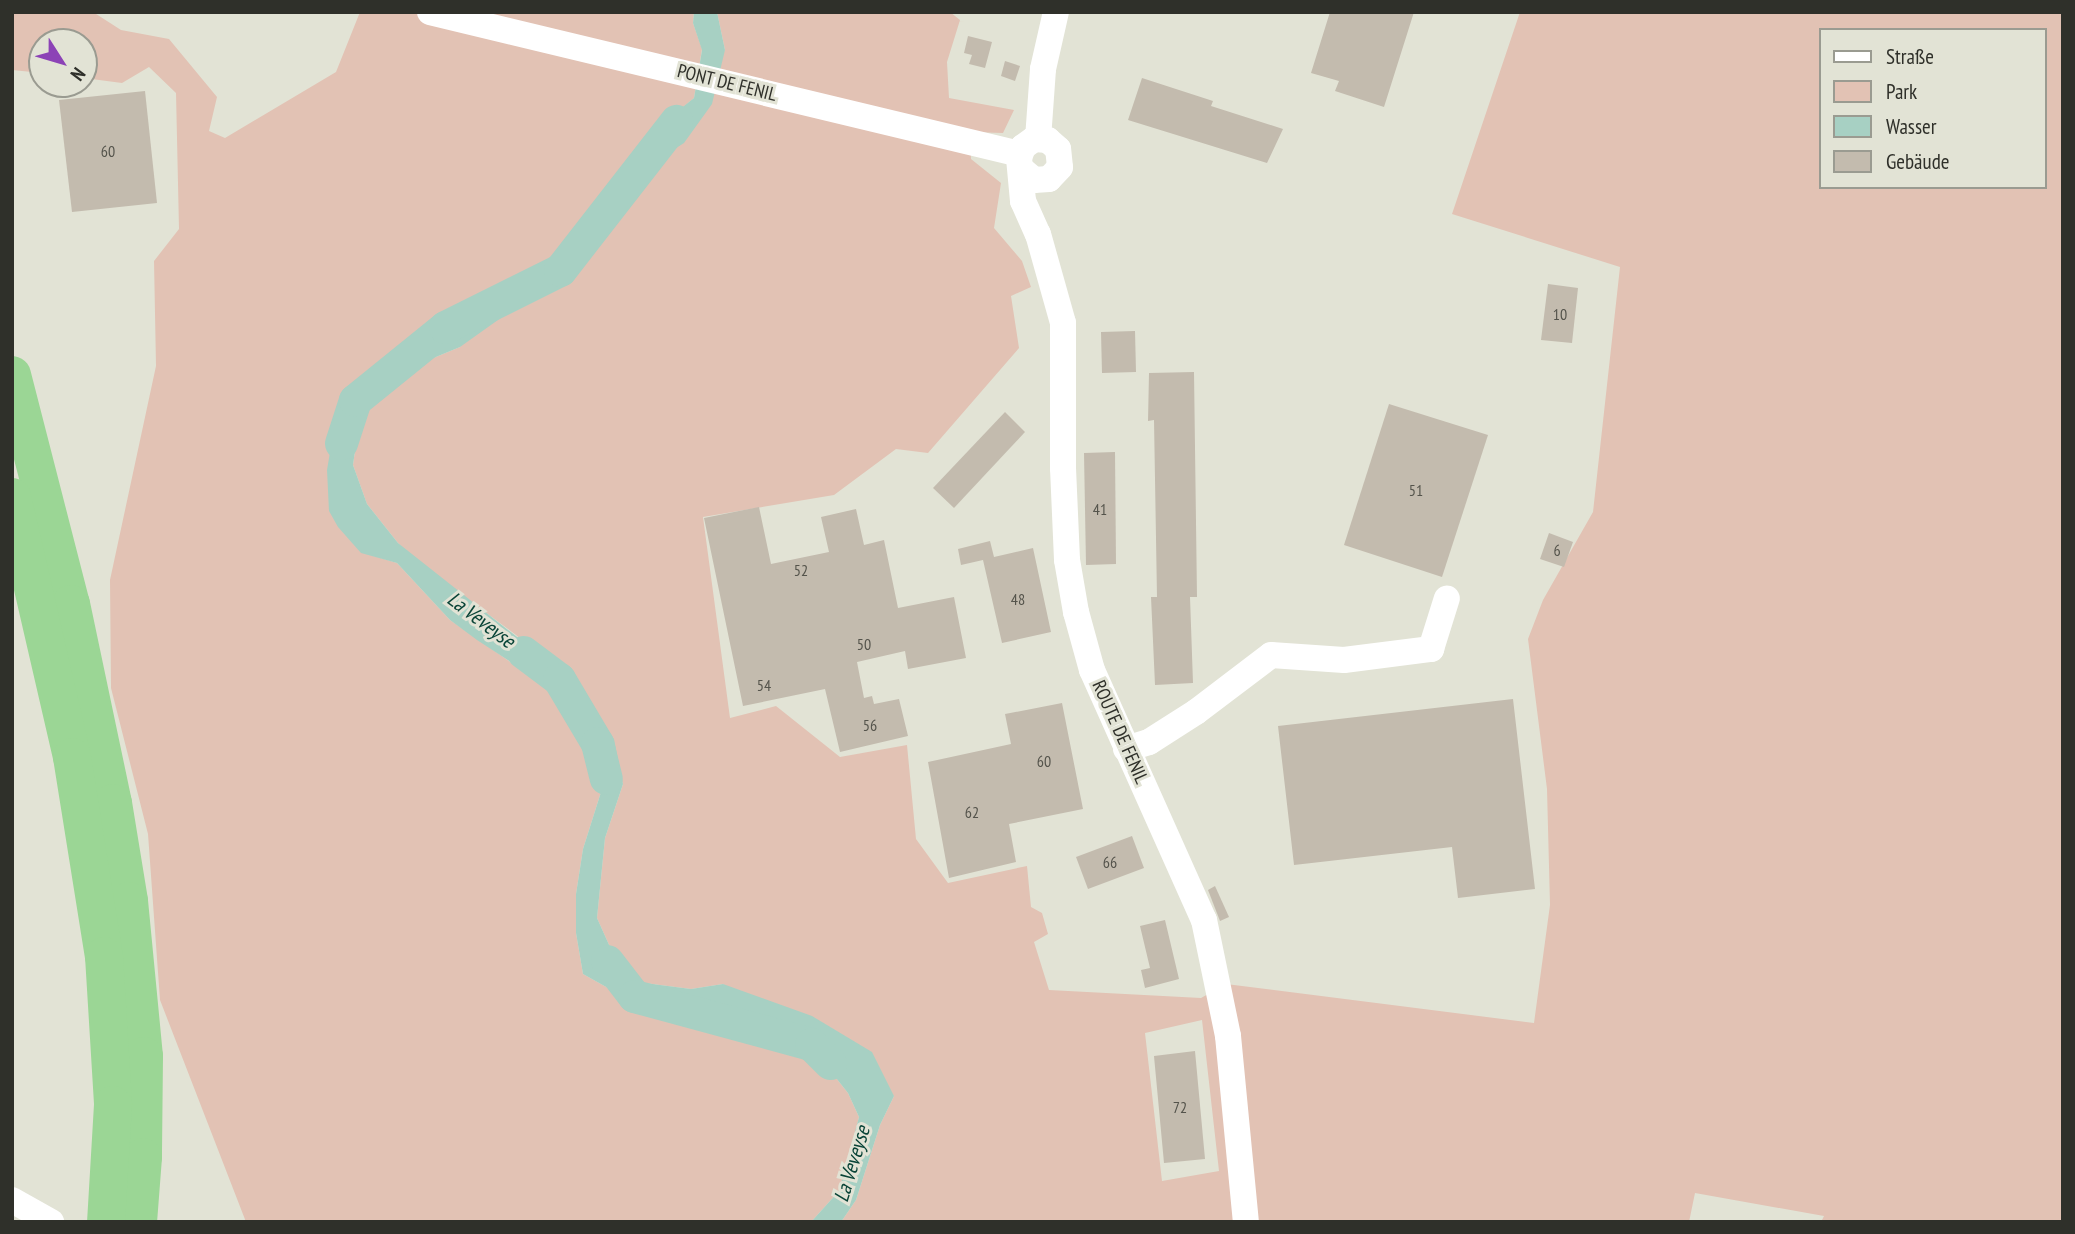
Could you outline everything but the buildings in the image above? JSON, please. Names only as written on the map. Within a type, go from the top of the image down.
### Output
[{"type":"highway","points":[[12,375],[76,629],[113,803],[130,901],[144,1056],[144,1144],[138,1222]]},
{"type":"highway","points":[[12,497],[75,770],[104,956],[113,1105],[106,1222]]},
{"type":"street","name":"ROUTE DE FENIL","points":[[1056,12],[1026,154],[1023,201],[1038,234],[1063,332],[1063,468],[1067,560],[1076,612],[1092,670],[1126,750],[1191,884],[1212,950],[1227,1036],[1246,1222]]},
{"type":"street","name":"PONT DE FENIL","points":[[432,13],[1026,154]]},
{"type":"street","points":[[1052,142],[1060,153],[1060,167],[1049,179],[1034,180],[1026,154],[1052,142]]},
{"type":"street","name":"ROUTE DE FENIL","points":[[1038,234],[1037,208],[1049,179]]},
{"type":"street","points":[[1126,750],[1149,742],[1196,712],[1271,655],[1344,660],[1431,649],[1447,598]]},
{"type":"green space","points":[[12,12],[93,12],[121,30],[169,39],[217,97],[209,131],[225,138],[336,72],[360,12],[694,12],[693,23],[702,49],[694,98],[659,127],[656,161],[725,50],[717,12],[950,12],[960,20],[947,62],[949,98],[1014,110],[1003,133],[970,132],[971,159],[1001,183],[994,228],[1022,261],[1031,287],[1011,296],[1019,348],[928,453],[896,449],[834,495],[703,517],[730,718],[776,706],[840,757],[907,745],[916,839],[948,883],[1027,866],[1031,907],[1042,913],[1048,934],[1034,942],[1049,990],[1201,998],[1226,984],[1534,1023],[1550,905],[1547,789],[1528,639],[1543,600],[1593,512],[1620,267],[1452,214],[1520,12],[2063,12],[2063,1222],[1821,1222],[1824,1216],[1695,1193],[1689,1222],[841,1222],[856,1200],[880,1125],[894,1096],[723,984],[691,989],[637,982],[610,947],[597,918],[605,838],[623,784],[589,702],[516,635],[419,563],[398,543],[367,504],[353,465],[358,430],[373,399],[414,366],[460,347],[486,290],[335,423],[361,552],[397,563],[450,620],[516,666],[559,679],[597,743],[601,792],[583,849],[576,894],[576,933],[583,974],[608,988],[681,1009],[741,1018],[786,1033],[828,1068],[848,1093],[859,1117],[839,1191],[811,1222],[246,1222],[160,1000],[148,834],[111,688],[110,580],[156,366],[154,261],[179,229],[176,93],[149,67],[122,83],[98,80],[98,28],[28,28],[28,72],[12,70]],"holes":[[[1202,1020],[1219,1171],[1162,1181],[1145,1033]]]},
{"type":"water","points":[[694,12],[717,12],[725,50],[712,104],[684,143],[656,161],[646,153],[659,126],[694,98],[702,50],[693,23]]},
{"type":"water","points":[[550,269],[554,278],[505,315],[460,347],[414,366],[373,399],[358,430],[353,465],[367,504],[398,543],[545,659],[589,702],[614,739],[623,784],[605,838],[597,918],[610,947],[637,982],[691,989],[723,984],[812,1016],[872,1052],[894,1096],[880,1125],[856,1200],[841,1222],[811,1222],[839,1191],[859,1117],[848,1093],[828,1068],[786,1033],[741,1018],[681,1009],[608,988],[583,974],[576,933],[576,894],[583,849],[601,792],[597,742],[559,679],[517,666],[477,640],[450,620],[397,563],[361,553],[338,527],[329,511],[327,470],[335,423],[355,400],[486,290],[527,272]]},
{"type":"waterway","name":"La Veveyse","points":[[341,443],[355,400],[445,327],[560,270],[676,121]]},
{"type":"waterway","name":"La Veveyse","points":[[523,652],[559,679],[597,743],[606,778]]},
{"type":"waterway","name":"La Veveyse","points":[[607,961],[634,996],[811,1044],[830,1063]]}]
